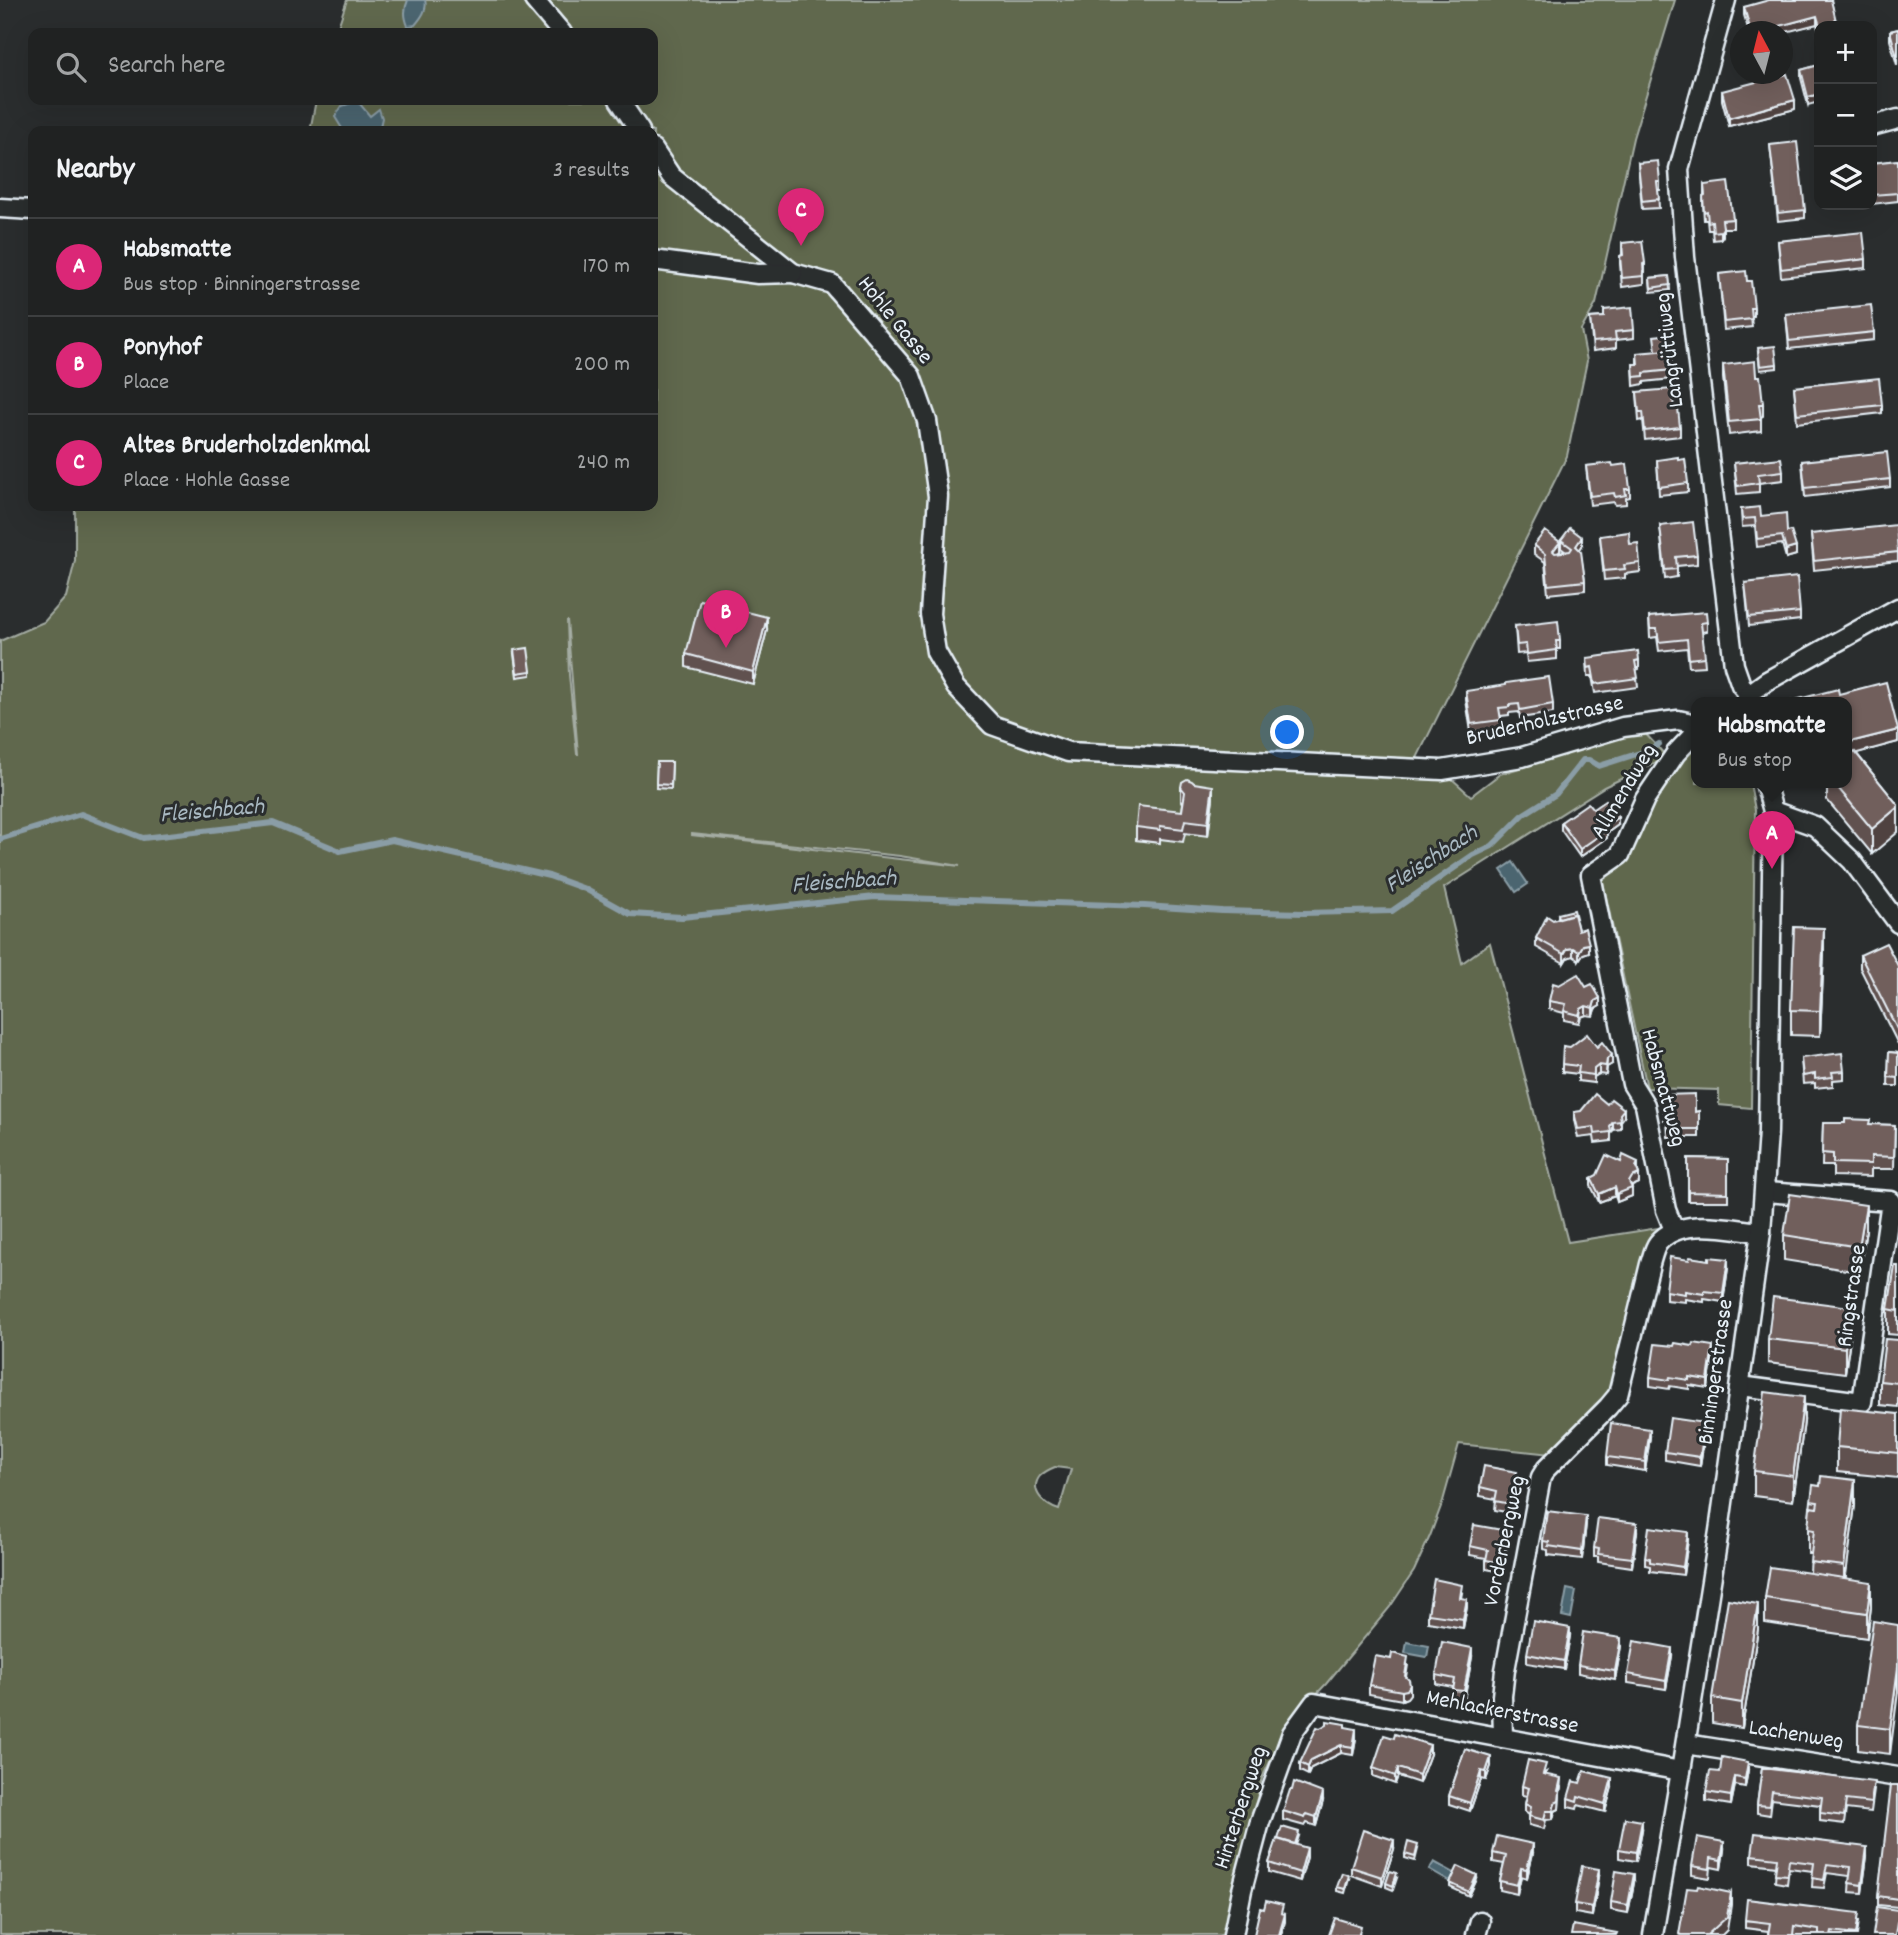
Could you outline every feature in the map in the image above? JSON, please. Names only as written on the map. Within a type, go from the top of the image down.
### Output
[{"type":"street","points":[[534,0],[558,28]]},
{"type":"street","name":"Langrüttiweg","points":[[1726,0],[1679,169],[1685,257],[1734,664],[1747,697]]},
{"type":"street","points":[[622,105],[636,126]]},
{"type":"street","points":[[1877,125],[1898,119]]},
{"type":"street","name":"Hohle Gasse","points":[[658,156],[671,176],[793,273],[832,284],[911,376],[927,421],[938,496],[930,614],[936,652],[956,687],[992,725],[1068,752]]},
{"type":"street","points":[[0,208],[28,210]]},
{"type":"street","points":[[658,261],[758,274],[793,273]]},
{"type":"street","points":[[1748,697],[1767,681],[1898,608]]},
{"type":"street","name":"Bruderholzstrasse","points":[[1068,752],[1442,770],[1522,757],[1623,727],[1678,720],[1691,723]]},
{"type":"street","name":"Allmendweg","points":[[1591,875],[1620,855],[1645,799],[1676,753],[1691,737]]},
{"type":"street","points":[[1766,788],[1773,811],[1815,826],[1852,861],[1898,923]]},
{"type":"street","name":"Binningerstrasse","points":[[1653,1935],[1719,1531],[1761,1232],[1768,1132],[1773,811]]},
{"type":"street","name":"Habsmattweg","points":[[1591,875],[1632,1084],[1645,1105],[1666,1210],[1674,1230]]},
{"type":"street","name":"Ringstrasse","points":[[1740,1386],[1862,1402],[1891,1201],[1765,1192]]},
{"type":"street","points":[[1674,1230],[1697,1226],[1761,1232]]},
{"type":"street","name":"Vorderbergweg","points":[[1503,1738],[1502,1696],[1505,1670],[1541,1477],[1618,1395],[1650,1264],[1657,1244],[1674,1230]]},
{"type":"street","name":"Mehlackerstrasse","points":[[1314,1703],[1681,1771]]},
{"type":"street","name":"Hinterbergweg","points":[[1233,1935],[1260,1822],[1292,1733],[1314,1703]]},
{"type":"street","name":"Lachenweg","points":[[1686,1744],[1898,1777]]},
{"type":"green space","points":[[347,0],[1675,0],[1633,138],[1596,304],[1581,330],[1587,361],[1567,456],[1412,768],[1442,770],[1471,796],[1500,774],[1642,730],[1667,757],[1604,787],[1444,888],[1462,963],[1490,943],[1568,1242],[1658,1228],[1642,1260],[1621,1365],[1608,1398],[1551,1454],[1459,1444],[1443,1501],[1414,1571],[1390,1607],[1326,1684],[1289,1723],[1262,1778],[1223,1935],[0,1935],[0,641],[44,622],[66,597],[75,561],[75,511],[658,511],[658,126],[311,126],[315,105],[658,105],[658,28],[338,28]],"holes":[[[567,620],[578,754],[569,675]],[[692,835],[900,856],[960,866]],[[1055,1467],[1071,1469],[1059,1510],[1044,1501],[1036,1487],[1040,1476]]]},
{"type":"green space","points":[[1691,747],[1691,788],[1751,788],[1755,810],[1751,1108],[1719,1105],[1719,1090],[1647,1088],[1601,873],[1681,754]]},
{"type":"water","points":[[408,0],[425,0],[426,7],[415,25],[408,26],[405,13]]},
{"type":"water","points":[[361,105],[370,116],[379,109],[382,118],[380,126],[341,126],[335,117],[342,106]]},
{"type":"water","points":[[1513,862],[1528,884],[1516,892],[1501,870]]},
{"type":"water","points":[[1567,1589],[1576,1591],[1571,1618],[1562,1616]]},
{"type":"water","points":[[1407,1642],[1429,1646],[1427,1657],[1405,1653]]},
{"type":"water","points":[[1434,1862],[1456,1874],[1452,1883],[1429,1870]]},
{"type":"building","points":[[1769,0],[1831,0],[1836,21],[1818,21],[1817,16],[1793,22],[1748,21],[1744,7]]},
{"type":"building","points":[[1898,29],[1898,56],[1897,57],[1890,31]]},
{"type":"building","points":[[1814,66],[1814,95],[1808,97],[1801,70]]},
{"type":"building","points":[[1749,84],[1790,84],[1795,100],[1729,118],[1722,91]]},
{"type":"building","points":[[1797,142],[1805,210],[1778,213],[1770,145]]},
{"type":"building","points":[[1898,160],[1898,193],[1877,195],[1877,162]]},
{"type":"building","points":[[1658,161],[1659,199],[1642,201],[1638,163]]},
{"type":"building","points":[[1728,182],[1733,219],[1722,220],[1721,231],[1713,232],[1712,221],[1708,222],[1707,211],[1704,212],[1704,185]]},
{"type":"building","points":[[1863,232],[1866,259],[1781,269],[1778,241]]},
{"type":"building","points":[[1642,241],[1644,276],[1622,278],[1622,243]]},
{"type":"building","points":[[1746,271],[1747,281],[1751,281],[1754,308],[1751,308],[1752,319],[1724,322],[1719,274]]},
{"type":"building","points":[[1669,276],[1670,285],[1651,288],[1650,278]]},
{"type":"building","points":[[1871,305],[1874,332],[1789,341],[1786,314]]},
{"type":"building","points":[[1632,307],[1634,330],[1615,332],[1616,340],[1593,342],[1590,318],[1604,317],[1604,310]]},
{"type":"building","points":[[1672,334],[1674,354],[1670,354],[1670,350],[1656,351],[1654,336]]},
{"type":"building","points":[[1775,346],[1777,364],[1760,366],[1758,348]]},
{"type":"building","points":[[1670,350],[1672,370],[1644,373],[1644,376],[1634,377],[1633,364],[1638,364],[1637,353]]},
{"type":"building","points":[[1755,361],[1756,376],[1760,376],[1763,404],[1759,404],[1761,419],[1729,422],[1723,365]]},
{"type":"building","points":[[1879,378],[1882,405],[1797,414],[1794,387]]},
{"type":"building","points":[[1672,389],[1680,427],[1645,431],[1637,392]]},
{"type":"building","points":[[1887,452],[1890,479],[1805,488],[1802,461]]},
{"type":"building","points":[[1678,457],[1678,460],[1685,459],[1688,483],[1659,487],[1657,460]]},
{"type":"building","points":[[1781,458],[1783,471],[1758,474],[1759,483],[1737,486],[1734,463]]},
{"type":"building","points":[[1612,463],[1613,466],[1627,464],[1630,489],[1625,489],[1626,495],[1615,497],[1614,493],[1590,496],[1586,466]]},
{"type":"building","points":[[1760,507],[1761,516],[1786,513],[1787,532],[1791,531],[1796,547],[1786,550],[1782,536],[1757,539],[1755,518],[1742,519],[1741,509]]},
{"type":"building","points":[[1693,522],[1697,555],[1676,557],[1677,569],[1665,570],[1660,526]]},
{"type":"building","points":[[1896,525],[1898,552],[1814,561],[1811,534]]},
{"type":"building","points":[[1570,528],[1582,537],[1576,546],[1581,551],[1585,581],[1548,585],[1545,554],[1534,545],[1545,531],[1560,542],[1553,551],[1555,553],[1570,551],[1572,548],[1561,540]]},
{"type":"building","points":[[1629,532],[1630,544],[1638,543],[1640,563],[1624,565],[1625,569],[1604,571],[1600,536]]},
{"type":"building","points":[[1797,577],[1800,612],[1749,617],[1745,583]]},
{"type":"building","points":[[700,600],[767,617],[753,672],[686,654]]},
{"type":"building","points":[[1706,612],[1707,622],[1701,623],[1705,657],[1689,659],[1687,639],[1659,642],[1657,629],[1650,629],[1649,617]]},
{"type":"building","points":[[1558,621],[1560,641],[1556,641],[1557,650],[1527,654],[1526,644],[1517,645],[1515,626]]},
{"type":"building","points":[[528,648],[531,671],[517,673],[514,650]]},
{"type":"building","points":[[1638,651],[1639,660],[1635,661],[1638,678],[1595,684],[1592,667],[1588,668],[1587,658]]},
{"type":"building","points":[[1549,677],[1553,704],[1520,710],[1519,704],[1509,705],[1499,708],[1501,720],[1471,724],[1466,691]]},
{"type":"building","points":[[1886,682],[1898,730],[1852,742],[1852,697],[1807,697],[1838,689],[1839,694]]},
{"type":"building","points":[[1855,752],[1898,805],[1872,829],[1838,788],[1852,788],[1852,754]]},
{"type":"building","points":[[657,762],[672,762],[671,785],[656,784]]},
{"type":"building","points":[[1187,779],[1213,786],[1208,823],[1185,820],[1183,829],[1136,827],[1138,806],[1182,811],[1185,792],[1181,787],[1182,782]]},
{"type":"building","points":[[1606,800],[1618,817],[1605,826],[1607,830],[1580,849],[1561,822],[1588,803],[1593,809]]},
{"type":"building","points":[[1574,910],[1576,918],[1574,914],[1559,918],[1558,914]]},
{"type":"building","points":[[1574,914],[1578,930],[1585,928],[1589,944],[1583,945],[1579,952],[1573,948],[1567,949],[1564,954],[1536,938],[1547,916],[1553,920]]},
{"type":"building","points":[[1794,927],[1824,928],[1820,1011],[1791,1010]]},
{"type":"building","points":[[1886,943],[1898,966],[1898,1031],[1860,955]]},
{"type":"building","points":[[1578,974],[1586,987],[1592,984],[1600,998],[1595,1001],[1593,1008],[1586,1006],[1581,1009],[1579,1015],[1564,1011],[1566,1004],[1549,1001],[1553,983],[1559,985]]},
{"type":"building","points":[[1587,1034],[1597,1047],[1602,1042],[1612,1055],[1607,1059],[1606,1066],[1599,1065],[1594,1069],[1594,1075],[1578,1073],[1579,1066],[1562,1064],[1563,1046],[1570,1047]]},
{"type":"building","points":[[1889,1052],[1898,1053],[1898,1078],[1888,1077]]},
{"type":"building","points":[[1842,1053],[1844,1071],[1832,1072],[1833,1077],[1815,1079],[1815,1074],[1803,1076],[1801,1058]]},
{"type":"building","points":[[1595,1094],[1607,1104],[1611,1099],[1624,1109],[1620,1114],[1621,1121],[1613,1122],[1610,1126],[1611,1132],[1595,1134],[1594,1127],[1578,1129],[1574,1112],[1581,1111]]},
{"type":"building","points":[[1695,1094],[1699,1129],[1668,1129],[1664,1095]]},
{"type":"building","points":[[1845,1119],[1870,1120],[1869,1124],[1895,1125],[1894,1157],[1871,1156],[1871,1164],[1833,1163],[1833,1154],[1822,1153],[1823,1123],[1845,1123]]},
{"type":"building","points":[[1606,1155],[1621,1162],[1623,1155],[1638,1162],[1636,1167],[1639,1174],[1629,1182],[1632,1188],[1617,1194],[1615,1187],[1599,1194],[1591,1178],[1597,1175]]},
{"type":"building","points":[[1688,1158],[1728,1159],[1728,1193],[1688,1192]]},
{"type":"building","points":[[1790,1194],[1866,1205],[1859,1247],[1784,1235]]},
{"type":"building","points":[[1670,1257],[1689,1260],[1690,1257],[1728,1259],[1723,1293],[1685,1291],[1685,1294],[1666,1291]]},
{"type":"building","points":[[1895,1266],[1898,1266],[1898,1311],[1888,1309]]},
{"type":"building","points":[[1773,1297],[1851,1307],[1845,1348],[1768,1339]]},
{"type":"building","points":[[1885,1339],[1898,1340],[1898,1383],[1880,1381]]},
{"type":"building","points":[[1675,1343],[1713,1346],[1708,1380],[1650,1377],[1655,1344],[1674,1346]]},
{"type":"building","points":[[1765,1392],[1804,1397],[1793,1476],[1754,1471]]},
{"type":"building","points":[[1840,1408],[1898,1414],[1898,1453],[1837,1447]]},
{"type":"building","points":[[1670,1418],[1705,1423],[1700,1457],[1665,1452]]},
{"type":"building","points":[[1611,1423],[1650,1429],[1645,1462],[1607,1457]]},
{"type":"building","points":[[1484,1466],[1517,1472],[1511,1504],[1495,1501],[1497,1491],[1480,1487]]},
{"type":"building","points":[[1821,1476],[1855,1480],[1844,1566],[1810,1562],[1814,1530],[1808,1529],[1810,1507],[1817,1508],[1818,1502],[1811,1501],[1813,1485],[1820,1486]]},
{"type":"building","points":[[1547,1511],[1586,1516],[1582,1551],[1548,1546],[1549,1542],[1543,1541]]},
{"type":"building","points":[[1598,1518],[1637,1523],[1632,1558],[1598,1554],[1599,1549],[1594,1548]]},
{"type":"building","points":[[1474,1525],[1508,1531],[1502,1563],[1486,1560],[1488,1550],[1470,1546]]},
{"type":"building","points":[[1649,1527],[1688,1532],[1683,1567],[1650,1562],[1650,1558],[1645,1557]]},
{"type":"building","points":[[1770,1567],[1871,1582],[1867,1613],[1765,1598]]},
{"type":"building","points":[[1434,1579],[1462,1585],[1460,1598],[1467,1599],[1463,1619],[1428,1614]]},
{"type":"building","points":[[1728,1599],[1758,1604],[1742,1703],[1712,1698]]},
{"type":"building","points":[[1533,1621],[1570,1628],[1564,1661],[1527,1654]]},
{"type":"building","points":[[1873,1621],[1898,1625],[1898,1667],[1890,1729],[1858,1725]]},
{"type":"building","points":[[1583,1632],[1621,1638],[1615,1671],[1578,1665]]},
{"type":"building","points":[[1634,1641],[1672,1648],[1666,1681],[1628,1674]]},
{"type":"building","points":[[1442,1642],[1472,1648],[1464,1691],[1453,1690],[1455,1679],[1436,1675]]},
{"type":"building","points":[[1392,1653],[1408,1657],[1405,1676],[1410,1685],[1407,1690],[1369,1685],[1375,1656],[1391,1659]]},
{"type":"building","points":[[1327,1721],[1356,1729],[1353,1747],[1341,1745],[1311,1760],[1308,1767],[1300,1763],[1317,1727],[1327,1724]]},
{"type":"building","points":[[1395,1734],[1430,1745],[1419,1775],[1398,1768],[1395,1776],[1373,1768],[1384,1735],[1394,1738]]},
{"type":"building","points":[[1465,1749],[1491,1757],[1486,1772],[1481,1771],[1470,1803],[1449,1796]]},
{"type":"building","points":[[1722,1757],[1748,1762],[1745,1779],[1735,1777],[1731,1796],[1706,1792],[1710,1771],[1720,1772]]},
{"type":"building","points":[[1528,1760],[1546,1764],[1543,1774],[1561,1778],[1559,1801],[1555,1803],[1553,1811],[1546,1811],[1544,1820],[1529,1816],[1531,1807],[1525,1804],[1529,1788],[1522,1786]]},
{"type":"building","points":[[1762,1768],[1874,1782],[1871,1803],[1846,1800],[1844,1816],[1820,1813],[1822,1797],[1772,1791],[1770,1806],[1757,1805]]},
{"type":"building","points":[[1584,1771],[1612,1778],[1605,1804],[1578,1796],[1577,1801],[1568,1798],[1573,1781],[1580,1783]]},
{"type":"building","points":[[1294,1782],[1323,1793],[1316,1817],[1307,1814],[1305,1818],[1283,1811]]},
{"type":"building","points":[[1891,1785],[1898,1785],[1898,1899],[1878,1896]]},
{"type":"building","points":[[1625,1818],[1642,1821],[1636,1852],[1619,1849]]},
{"type":"building","points":[[1282,1827],[1299,1832],[1295,1844],[1278,1839]]},
{"type":"building","points":[[1363,1830],[1394,1840],[1382,1877],[1351,1867]]},
{"type":"building","points":[[1755,1833],[1867,1847],[1862,1885],[1849,1883],[1851,1867],[1827,1864],[1824,1880],[1812,1878],[1814,1863],[1789,1860],[1787,1875],[1775,1874],[1777,1858],[1752,1855]]},
{"type":"building","points":[[1497,1836],[1533,1844],[1527,1869],[1521,1868],[1517,1885],[1500,1881],[1506,1856],[1493,1853]]},
{"type":"building","points":[[1697,1837],[1724,1842],[1721,1860],[1711,1858],[1710,1869],[1692,1866]]},
{"type":"building","points":[[1277,1839],[1307,1848],[1300,1873],[1269,1863]]},
{"type":"building","points":[[1408,1842],[1418,1845],[1415,1857],[1405,1854]]},
{"type":"building","points":[[1458,1866],[1477,1875],[1469,1892],[1450,1883]]},
{"type":"building","points":[[1582,1866],[1599,1869],[1592,1907],[1575,1904]]},
{"type":"building","points":[[1390,1871],[1397,1873],[1393,1886],[1386,1883]]},
{"type":"building","points":[[1616,1871],[1634,1874],[1628,1905],[1611,1902]]},
{"type":"building","points":[[1342,1873],[1349,1875],[1345,1889],[1337,1887]]},
{"type":"building","points":[[1698,1886],[1731,1893],[1727,1917],[1707,1935],[1681,1935],[1679,1934],[1687,1888],[1697,1889]]},
{"type":"building","points":[[1747,1899],[1859,1913],[1856,1934],[1832,1931],[1831,1935],[1819,1935],[1819,1930],[1794,1926],[1793,1935],[1768,1935],[1770,1923],[1745,1920]]},
{"type":"building","points":[[1266,1901],[1283,1905],[1281,1913],[1285,1914],[1279,1935],[1254,1935],[1260,1908],[1264,1909]]},
{"type":"building","points":[[1877,1907],[1898,1910],[1895,1935],[1873,1935]]},
{"type":"building","points":[[1335,1918],[1361,1926],[1360,1935],[1329,1935]]},
{"type":"building","points":[[1573,1925],[1617,1933],[1571,1935]]},
{"type":"waterway","name":"Fleischbach","points":[[0,839],[81,814],[143,838],[273,823],[340,851],[392,840],[549,876],[585,889],[630,914],[682,917],[875,897],[1222,911],[1392,911],[1473,855],[1492,846],[1524,814],[1556,794],[1583,760],[1589,760],[1599,766],[1649,750],[1659,744]]},
{"type":"place","name":"Altes Bruderholzdenkmal","points":[[801,246]]},
{"type":"place","name":"Ponyhof","points":[[726,648]]},
{"type":"place","name":"Habsmatte","points":[[1772,869]]}]
